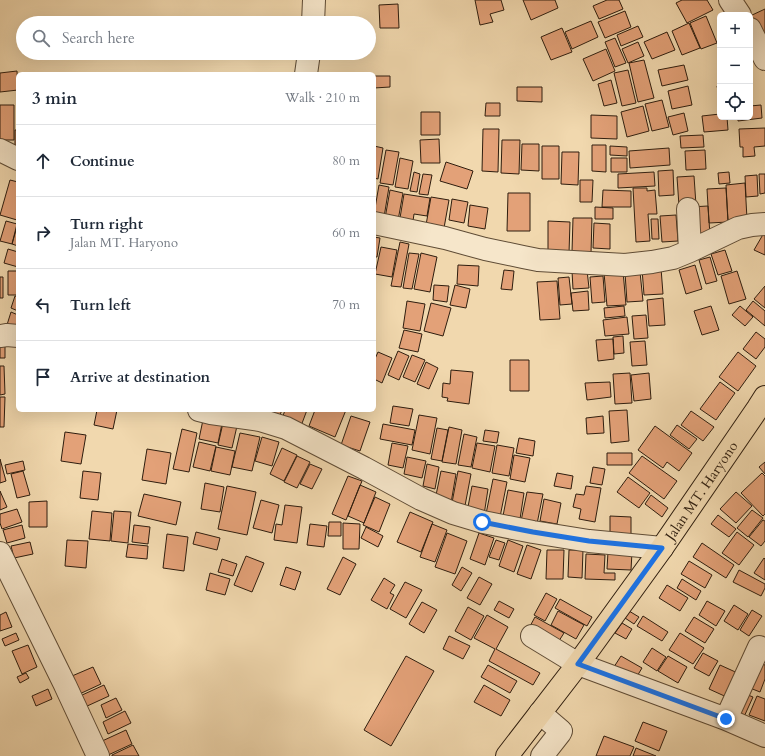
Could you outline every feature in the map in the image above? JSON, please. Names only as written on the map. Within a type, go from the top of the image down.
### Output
[{"type":"main road","name":"Jalan MT. Haryono","points":[[507,756],[549,720],[578,664],[763,407]]},
{"type":"street","points":[[313,16],[314,0]]},
{"type":"street","points":[[730,0],[738,12]]},
{"type":"street","points":[[753,35],[765,59]]},
{"type":"street","points":[[306,72],[308,60]]},
{"type":"street","points":[[0,150],[16,158]]},
{"type":"street","points":[[688,209],[690,251]]},
{"type":"street","points":[[376,223],[538,260],[624,264],[652,262],[673,258],[738,228],[765,224]]},
{"type":"street","points":[[0,336],[16,336]]},
{"type":"street","points":[[207,412],[260,420],[286,428],[421,499],[453,513],[475,520],[540,534],[589,541],[662,548]]},
{"type":"street","points":[[0,553],[98,756]]},
{"type":"street","points":[[532,636],[578,664],[726,719],[765,736]]},
{"type":"street","points":[[726,719],[759,647]]},
{"type":"street","points":[[542,756],[561,731],[549,720]]},
{"type":"building","points":[[475,0],[501,0],[504,10],[490,14],[493,22],[480,25]]},
{"type":"building","points":[[523,0],[555,0],[558,8],[531,20]]},
{"type":"building","points":[[607,0],[619,0],[623,9],[599,19],[593,6]]},
{"type":"building","points":[[682,0],[707,0],[713,10],[687,23],[676,3]]},
{"type":"building","points":[[398,4],[399,28],[380,28],[379,5]]},
{"type":"building","points":[[765,9],[765,36],[753,26],[753,15]]},
{"type":"building","points":[[625,11],[631,27],[605,38],[598,22]]},
{"type":"building","points":[[706,16],[717,43],[701,49],[690,23]]},
{"type":"building","points":[[591,21],[598,37],[572,49],[565,32]]},
{"type":"building","points":[[689,23],[700,48],[682,55],[672,31]]},
{"type":"building","points":[[638,26],[643,37],[621,46],[617,35]]},
{"type":"building","points":[[562,28],[572,52],[551,60],[541,37]]},
{"type":"building","points":[[667,32],[675,50],[652,59],[644,42]]},
{"type":"building","points":[[615,38],[626,63],[615,67],[605,42]]},
{"type":"building","points":[[638,42],[644,56],[628,63],[622,49]]},
{"type":"building","points":[[606,49],[615,71],[593,81],[583,59]]},
{"type":"building","points":[[644,60],[654,98],[638,102],[629,63]]},
{"type":"building","points":[[684,65],[688,80],[662,86],[658,70]]},
{"type":"building","points":[[628,70],[636,103],[622,106],[614,73]]},
{"type":"building","points":[[17,71],[16,90],[0,92],[0,73]]},
{"type":"building","points":[[376,76],[390,76],[390,87],[376,88]]},
{"type":"building","points":[[611,80],[617,103],[604,106],[598,84]]},
{"type":"building","points":[[688,86],[692,105],[672,109],[668,91]]},
{"type":"building","points":[[517,87],[542,87],[542,102],[517,101]]},
{"type":"building","points":[[662,100],[669,127],[652,131],[645,104]]},
{"type":"building","points":[[486,103],[500,103],[500,116],[485,116]]},
{"type":"building","points":[[0,105],[14,105],[14,140],[0,140]]},
{"type":"building","points":[[761,105],[762,118],[753,119],[753,106]]},
{"type":"building","points":[[643,106],[649,131],[627,137],[621,112]]},
{"type":"building","points":[[421,112],[440,112],[440,135],[421,135]]},
{"type":"building","points":[[684,113],[688,131],[673,135],[668,117]]},
{"type":"building","points":[[717,114],[717,120],[727,120],[728,130],[704,132],[702,116]]},
{"type":"building","points":[[591,115],[617,116],[617,139],[591,138]]},
{"type":"building","points":[[765,128],[765,146],[754,147],[755,156],[743,157],[743,147],[740,147],[739,129]]},
{"type":"building","points":[[483,129],[499,129],[498,172],[482,171]]},
{"type":"building","points":[[15,130],[16,130],[16,156]]},
{"type":"building","points":[[703,135],[704,147],[681,148],[680,136]]},
{"type":"building","points":[[439,139],[440,163],[421,163],[420,140]]},
{"type":"building","points":[[502,140],[520,140],[519,174],[501,173]]},
{"type":"building","points":[[522,144],[539,144],[539,171],[521,170]]},
{"type":"building","points":[[592,145],[606,145],[606,172],[592,171]]},
{"type":"building","points":[[376,146],[383,148],[378,179],[376,178]]},
{"type":"building","points":[[542,146],[559,146],[559,179],[542,179]]},
{"type":"building","points":[[610,146],[627,147],[627,156],[610,155]]},
{"type":"building","points":[[669,148],[670,165],[630,168],[629,151]]},
{"type":"building","points":[[386,150],[399,152],[393,185],[380,183]]},
{"type":"building","points":[[705,150],[706,169],[686,170],[685,151]]},
{"type":"building","points":[[562,152],[579,152],[578,185],[561,184]]},
{"type":"building","points":[[400,158],[413,161],[408,189],[395,187]]},
{"type":"building","points":[[611,158],[627,158],[627,172],[611,172]]},
{"type":"building","points":[[446,162],[473,171],[467,189],[440,181]]},
{"type":"building","points":[[673,170],[674,195],[659,196],[658,171]]},
{"type":"building","points":[[414,172],[420,174],[417,192],[410,191]]},
{"type":"building","points":[[654,172],[655,186],[618,188],[618,174]]},
{"type":"building","points":[[729,172],[730,183],[719,184],[718,173]]},
{"type":"building","points":[[423,174],[432,175],[428,195],[419,194]]},
{"type":"building","points":[[759,174],[765,174],[765,193],[760,194]]},
{"type":"building","points":[[757,175],[758,196],[746,197],[745,176]]},
{"type":"building","points":[[694,176],[696,205],[679,206],[677,177]]},
{"type":"building","points":[[10,180],[16,182],[16,220],[0,215]]},
{"type":"building","points":[[580,180],[593,180],[592,202],[580,202]]},
{"type":"building","points":[[745,183],[747,219],[728,220],[726,185]]},
{"type":"building","points":[[379,185],[389,187],[384,217],[376,215],[376,202]]},
{"type":"building","points":[[633,188],[647,188],[647,191],[655,190],[657,214],[648,214],[650,241],[636,242]]},
{"type":"building","points":[[726,188],[728,222],[709,223],[707,189]]},
{"type":"building","points":[[390,190],[403,193],[397,226],[384,224]]},
{"type":"building","points":[[603,190],[631,191],[631,207],[602,207]]},
{"type":"building","points":[[508,193],[530,193],[530,231],[507,231]]},
{"type":"building","points":[[404,194],[430,198],[427,216],[414,214],[413,221],[400,218]]},
{"type":"building","points":[[431,197],[449,200],[444,228],[426,225]]},
{"type":"building","points":[[452,199],[468,202],[464,223],[449,220]]},
{"type":"building","points":[[470,205],[488,208],[485,229],[468,226]]},
{"type":"building","points":[[708,206],[710,235],[692,237],[690,207]]},
{"type":"building","points":[[595,207],[613,208],[613,219],[595,219]]},
{"type":"building","points":[[676,215],[678,241],[662,242],[660,216]]},
{"type":"building","points":[[573,218],[592,218],[591,253],[572,252]]},
{"type":"building","points":[[651,219],[658,219],[659,239],[652,239]]},
{"type":"building","points":[[6,221],[16,224],[12,244],[0,241]]},
{"type":"building","points":[[548,221],[570,222],[569,253],[548,252]]},
{"type":"building","points":[[594,223],[610,224],[610,249],[593,248]]},
{"type":"building","points":[[16,230],[16,245],[12,244]]},
{"type":"building","points":[[765,231],[765,255],[754,250]]},
{"type":"building","points":[[376,237],[380,238],[376,257]]},
{"type":"building","points":[[400,242],[409,244],[401,287],[391,286]]},
{"type":"building","points":[[381,247],[397,250],[392,277],[376,274]]},
{"type":"building","points":[[8,249],[16,251],[16,266],[4,263]]},
{"type":"building","points":[[725,250],[732,271],[718,275],[711,254]]},
{"type":"building","points":[[409,253],[419,254],[412,289],[403,288]]},
{"type":"building","points":[[421,253],[437,257],[430,292],[414,289]]},
{"type":"building","points":[[710,257],[717,281],[706,284],[699,260]]},
{"type":"building","points":[[458,265],[479,266],[478,286],[457,284]]},
{"type":"building","points":[[695,265],[702,289],[686,294],[679,270]]},
{"type":"building","points":[[661,268],[663,294],[644,295],[642,269]]},
{"type":"building","points":[[504,270],[514,271],[512,290],[501,289]]},
{"type":"building","points":[[587,270],[589,288],[573,289],[572,271]]},
{"type":"building","points":[[8,271],[16,271],[16,295],[8,295]]},
{"type":"building","points":[[623,271],[626,305],[607,306],[604,273]]},
{"type":"building","points":[[737,271],[746,299],[729,304],[721,276]]},
{"type":"building","points":[[640,272],[643,301],[627,302],[625,273]]},
{"type":"building","points":[[603,276],[605,302],[592,303],[590,277]]},
{"type":"building","points":[[0,277],[3,277],[3,298],[0,298]]},
{"type":"building","points":[[569,277],[572,304],[560,305],[558,278]]},
{"type":"building","points":[[557,281],[560,319],[540,320],[537,282]]},
{"type":"building","points":[[434,285],[449,286],[447,302],[433,300]]},
{"type":"building","points":[[455,285],[470,289],[466,308],[450,305]]},
{"type":"building","points":[[765,286],[765,308],[754,299]]},
{"type":"building","points":[[588,291],[589,310],[573,311],[571,293]]},
{"type":"building","points":[[15,296],[16,296],[16,310],[11,308]]},
{"type":"building","points":[[663,298],[665,325],[649,326],[647,300]]},
{"type":"building","points":[[407,301],[425,304],[420,331],[403,328]]},
{"type":"building","points":[[753,301],[765,311],[765,326],[746,310]]},
{"type":"building","points":[[431,303],[451,308],[443,336],[424,331]]},
{"type":"building","points":[[624,306],[625,316],[605,318],[604,308]]},
{"type":"building","points":[[711,306],[719,330],[702,335],[694,311]]},
{"type":"building","points":[[740,306],[753,317],[745,326],[732,315]]},
{"type":"building","points":[[11,312],[16,314],[16,331],[6,328]]},
{"type":"building","points":[[646,315],[648,338],[634,339],[632,316]]},
{"type":"building","points":[[627,317],[629,334],[605,336],[603,320]]},
{"type":"building","points":[[404,330],[422,334],[418,352],[399,348]]},
{"type":"building","points":[[756,332],[765,339],[765,347],[756,359],[743,349]]},
{"type":"building","points":[[623,336],[624,353],[614,354],[613,337]]},
{"type":"building","points":[[613,339],[614,359],[598,361],[596,340]]},
{"type":"building","points":[[0,340],[5,340],[5,358],[0,358]]},
{"type":"building","points":[[645,341],[647,365],[632,366],[630,342]]},
{"type":"building","points":[[398,351],[409,356],[399,380],[388,375]]},
{"type":"building","points":[[378,352],[392,358],[382,383],[376,380],[376,356]]},
{"type":"building","points":[[738,352],[756,366],[738,391],[719,377]]},
{"type":"building","points":[[412,355],[425,360],[415,382],[403,377]]},
{"type":"building","points":[[510,360],[529,360],[529,391],[510,391]]},
{"type":"building","points":[[426,362],[438,368],[429,389],[417,384]]},
{"type":"building","points":[[0,366],[4,366],[5,394],[0,395]]},
{"type":"building","points":[[451,370],[473,372],[469,404],[447,401],[448,398],[442,397],[443,383],[450,384]]},
{"type":"building","points":[[630,373],[632,403],[615,404],[613,374]]},
{"type":"building","points":[[649,373],[651,399],[634,401],[631,375]]},
{"type":"building","points":[[610,382],[611,397],[587,400],[585,383]]},
{"type":"building","points":[[720,382],[735,393],[716,420],[700,409]]},
{"type":"building","points":[[0,397],[5,397],[4,427],[0,427]]},
{"type":"building","points":[[393,406],[413,409],[409,426],[390,423]]},
{"type":"building","points":[[627,410],[629,441],[611,443],[609,411]]},
{"type":"building","points":[[691,411],[714,427],[703,441],[681,425]]},
{"type":"building","points":[[97,412],[117,412],[113,429],[94,425]]},
{"type":"building","points":[[261,412],[281,412],[277,422]]},
{"type":"building","points":[[284,412],[306,412],[301,426],[282,419]]},
{"type":"building","points":[[314,412],[345,412],[335,437],[309,426]]},
{"type":"building","points":[[204,415],[223,419],[218,443],[199,439]]},
{"type":"building","points":[[419,415],[437,418],[430,454],[412,450]]},
{"type":"building","points":[[351,416],[370,422],[360,451],[341,445]]},
{"type":"building","points":[[603,416],[604,433],[587,434],[586,418]]},
{"type":"building","points":[[223,423],[237,426],[232,448],[218,445]]},
{"type":"building","points":[[383,424],[415,430],[412,445],[380,439]]},
{"type":"building","points":[[677,425],[697,439],[689,449],[670,435]]},
{"type":"building","points":[[655,426],[692,453],[679,471],[667,462],[663,468],[638,450]]},
{"type":"building","points":[[449,427],[462,430],[456,464],[442,462]]},
{"type":"building","points":[[437,428],[448,430],[442,461],[431,459]]},
{"type":"building","points":[[182,429],[197,433],[189,472],[173,469]]},
{"type":"building","points":[[485,430],[499,432],[497,443],[483,441]]},
{"type":"building","points":[[65,432],[86,435],[81,464],[61,461]]},
{"type":"building","points":[[240,433],[260,437],[252,471],[232,467]]},
{"type":"building","points":[[464,434],[477,437],[471,467],[458,465]]},
{"type":"building","points":[[262,437],[279,442],[272,466],[255,461]]},
{"type":"building","points":[[519,438],[535,441],[533,456],[516,453]]},
{"type":"building","points":[[199,442],[216,446],[210,471],[193,467]]},
{"type":"building","points":[[392,443],[408,446],[403,468],[388,465]]},
{"type":"building","points":[[477,443],[495,446],[490,472],[472,468]]},
{"type":"building","points":[[497,445],[514,448],[509,476],[492,473]]},
{"type":"building","points":[[216,447],[235,451],[230,475],[211,471]]},
{"type":"building","points":[[282,448],[297,455],[284,481],[270,474]]},
{"type":"building","points":[[147,449],[171,453],[166,484],[142,480]]},
{"type":"building","points":[[607,453],[632,453],[632,465],[607,465]]},
{"type":"building","points":[[514,455],[530,458],[525,482],[510,479]]},
{"type":"building","points":[[297,456],[310,462],[297,488],[284,482]]},
{"type":"building","points":[[642,456],[677,481],[664,499],[629,473]]},
{"type":"building","points":[[407,457],[426,461],[422,478],[404,474]]},
{"type":"building","points":[[0,459],[6,481],[0,483]]},
{"type":"building","points":[[23,461],[25,470],[7,474],[5,465]]},
{"type":"building","points":[[765,462],[765,474],[759,467]]},
{"type":"building","points":[[310,464],[322,469],[312,489],[300,484]]},
{"type":"building","points":[[427,464],[439,467],[435,489],[423,486]]},
{"type":"building","points":[[593,467],[605,469],[602,485],[590,483]]},
{"type":"building","points":[[23,471],[30,495],[17,498],[11,474]]},
{"type":"building","points":[[83,471],[101,473],[98,500],[80,498]]},
{"type":"building","points":[[441,471],[456,474],[451,503],[435,500]]},
{"type":"building","points":[[458,471],[471,474],[464,511],[451,508]]},
{"type":"building","points":[[557,473],[573,476],[571,489],[554,486]]},
{"type":"building","points":[[762,473],[765,476],[765,514],[763,516],[741,493]]},
{"type":"building","points":[[348,476],[362,481],[346,520],[332,514]]},
{"type":"building","points":[[628,477],[650,493],[639,508],[617,492]]},
{"type":"building","points":[[493,479],[507,482],[500,517],[486,514]]},
{"type":"building","points":[[205,483],[224,487],[220,512],[201,509]]},
{"type":"building","points":[[360,485],[376,492],[364,523],[348,516]]},
{"type":"building","points":[[227,486],[256,492],[247,535],[218,529]]},
{"type":"building","points":[[472,486],[488,489],[484,515],[467,512]]},
{"type":"building","points":[[586,486],[601,488],[595,522],[579,519],[581,509],[573,507],[576,494],[584,495]]},
{"type":"building","points":[[508,490],[524,493],[520,519],[503,516]]},
{"type":"building","points":[[0,491],[7,507],[0,510]]},
{"type":"building","points":[[527,492],[543,494],[537,524],[521,521]]},
{"type":"building","points":[[736,492],[752,506],[736,523],[720,509]]},
{"type":"building","points":[[144,494],[181,502],[176,525],[138,516]]},
{"type":"building","points":[[651,495],[668,508],[662,517],[645,504]]},
{"type":"building","points":[[375,497],[390,504],[379,532],[363,525]]},
{"type":"building","points":[[544,499],[561,503],[557,524],[540,521]]},
{"type":"building","points":[[261,500],[279,505],[272,533],[253,528]]},
{"type":"building","points":[[47,501],[47,527],[29,527],[29,502]]},
{"type":"building","points":[[285,505],[302,507],[297,543],[274,540],[276,524],[282,525]]},
{"type":"building","points":[[17,509],[22,522],[2,529],[0,514]]},
{"type":"building","points":[[752,510],[763,518],[748,537],[737,528]]},
{"type":"building","points":[[92,511],[112,513],[110,541],[89,539]]},
{"type":"building","points":[[114,511],[131,512],[128,543],[111,541]]},
{"type":"building","points":[[410,512],[433,522],[421,552],[397,542]]},
{"type":"building","points":[[718,515],[736,529],[729,537],[711,524]]},
{"type":"building","points":[[610,516],[631,517],[631,536],[610,535]]},
{"type":"building","points":[[763,520],[765,521],[765,541],[761,546],[749,537]]},
{"type":"building","points":[[329,522],[341,522],[341,536],[328,536]]},
{"type":"building","points":[[343,523],[360,524],[359,549],[343,549]]},
{"type":"building","points":[[310,524],[327,526],[324,547],[307,545]]},
{"type":"building","points":[[432,524],[447,530],[435,562],[420,557]]},
{"type":"building","points":[[22,525],[25,538],[7,543],[3,530]]},
{"type":"building","points":[[134,525],[150,527],[148,544],[132,542]]},
{"type":"building","points":[[366,527],[383,536],[378,547],[361,538]]},
{"type":"building","points":[[196,532],[220,538],[217,550],[193,544]]},
{"type":"building","points":[[737,532],[754,545],[739,565],[722,553]]},
{"type":"building","points":[[447,533],[467,541],[455,574],[435,567]]},
{"type":"building","points":[[479,533],[494,538],[485,565],[470,559]]},
{"type":"building","points":[[167,534],[188,537],[184,571],[163,568]]},
{"type":"building","points":[[67,540],[88,541],[86,568],[65,566]]},
{"type":"building","points":[[496,540],[505,543],[499,560],[489,557]]},
{"type":"building","points":[[508,540],[523,546],[514,572],[499,566]]},
{"type":"building","points":[[30,542],[33,554],[14,558],[11,546]]},
{"type":"building","points":[[702,543],[734,565],[726,578],[693,557]]},
{"type":"building","points":[[128,544],[148,546],[147,559],[126,557]]},
{"type":"building","points":[[527,545],[541,550],[531,579],[517,574]]},
{"type":"building","points":[[547,550],[564,550],[563,579],[546,579]]},
{"type":"building","points":[[569,550],[583,550],[582,578],[568,577]]},
{"type":"building","points":[[608,552],[632,552],[631,570],[607,569]]},
{"type":"building","points":[[586,554],[605,555],[604,573],[615,573],[615,580],[585,579]]},
{"type":"building","points":[[246,556],[264,563],[252,592],[234,585]]},
{"type":"building","points":[[343,557],[356,564],[340,595],[327,589]]},
{"type":"building","points":[[764,558],[765,559],[765,580],[754,573]]},
{"type":"building","points":[[222,559],[237,564],[233,576],[218,572]]},
{"type":"building","points":[[689,561],[712,575],[705,588],[681,574]]},
{"type":"building","points":[[286,567],[301,572],[295,590],[280,585]]},
{"type":"building","points":[[462,567],[472,573],[461,591],[452,585]]},
{"type":"building","points":[[739,570],[765,584],[765,588],[761,596],[733,582]]},
{"type":"building","points":[[210,573],[230,579],[225,595],[206,590]]},
{"type":"building","points":[[479,577],[492,584],[480,605],[467,598]]},
{"type":"building","points":[[384,578],[395,585],[390,593],[394,595],[387,609],[371,600]]},
{"type":"building","points":[[682,579],[701,591],[696,600],[677,588]]},
{"type":"building","points":[[405,582],[422,590],[406,618],[390,609]]},
{"type":"building","points":[[667,585],[688,598],[680,611],[659,598]]},
{"type":"building","points":[[546,593],[557,599],[545,621],[534,615]]},
{"type":"building","points":[[560,599],[592,617],[587,626],[555,608]]},
{"type":"building","points":[[499,601],[514,609],[509,618],[494,610]]},
{"type":"building","points":[[707,601],[725,611],[716,626],[699,615]]},
{"type":"building","points":[[422,602],[437,610],[424,633],[409,624]]},
{"type":"building","points":[[734,605],[748,614],[738,630],[724,621]]},
{"type":"building","points":[[468,607],[484,616],[471,640],[455,631]]},
{"type":"building","points":[[752,610],[762,616],[749,636],[740,630]]},
{"type":"building","points":[[558,611],[584,625],[576,639],[551,625]]},
{"type":"building","points":[[629,611],[639,617],[634,624],[625,618]]},
{"type":"building","points":[[6,612],[12,627],[0,631],[0,615]]},
{"type":"building","points":[[487,615],[508,627],[496,649],[540,673],[533,685],[489,661],[495,649],[474,638]]},
{"type":"building","points":[[643,616],[668,632],[662,641],[637,626]]},
{"type":"building","points":[[535,617],[564,633],[557,644],[529,628]]},
{"type":"building","points":[[694,617],[714,629],[705,643],[685,631]]},
{"type":"building","points":[[622,623],[632,629],[626,639],[615,633]]},
{"type":"building","points":[[16,633],[19,640],[5,646],[2,639]]},
{"type":"building","points":[[680,633],[704,648],[693,664],[669,650]]},
{"type":"building","points":[[449,636],[470,646],[463,659],[443,649]]},
{"type":"building","points":[[28,645],[37,667],[22,674],[12,651]]},
{"type":"building","points":[[652,648],[666,657],[657,671],[643,662]]},
{"type":"building","points":[[703,653],[718,661],[709,676],[694,668]]},
{"type":"building","points":[[406,656],[434,671],[391,746],[364,730]]},
{"type":"building","points":[[621,656],[642,668],[633,683],[612,670]]},
{"type":"building","points":[[668,656],[687,667],[678,683],[658,671]]},
{"type":"building","points":[[756,661],[765,665],[765,679],[760,692],[745,686]]},
{"type":"building","points":[[488,665],[517,681],[510,693],[481,677]]},
{"type":"building","points":[[720,665],[742,675],[731,699],[709,689]]},
{"type":"building","points":[[93,667],[101,684],[73,697],[65,679]]},
{"type":"building","points":[[26,673],[29,678],[20,683],[17,677]]},
{"type":"building","points":[[104,685],[109,696],[85,707],[80,696]]},
{"type":"building","points":[[484,685],[510,700],[501,716],[474,702]]},
{"type":"building","points":[[48,689],[52,699],[36,706],[32,696]]},
{"type":"building","points":[[743,693],[753,697],[743,719],[733,714]]},
{"type":"building","points":[[757,696],[765,699],[765,721],[749,715]]},
{"type":"building","points":[[116,698],[122,710],[106,718],[101,705]]},
{"type":"building","points":[[125,711],[131,723],[108,734],[103,722]]},
{"type":"building","points":[[643,722],[667,731],[659,751],[635,741]]},
{"type":"building","points":[[126,730],[132,744],[106,756],[100,742]]},
{"type":"building","points":[[604,736],[634,747],[630,756],[596,756]]},
{"type":"building","points":[[133,745],[139,756],[112,756],[112,755]]},
{"type":"building","points":[[636,748],[656,756],[633,756]]},
{"type":"route","points":[[482,522],[589,541],[662,548],[578,664],[726,719]]}]
